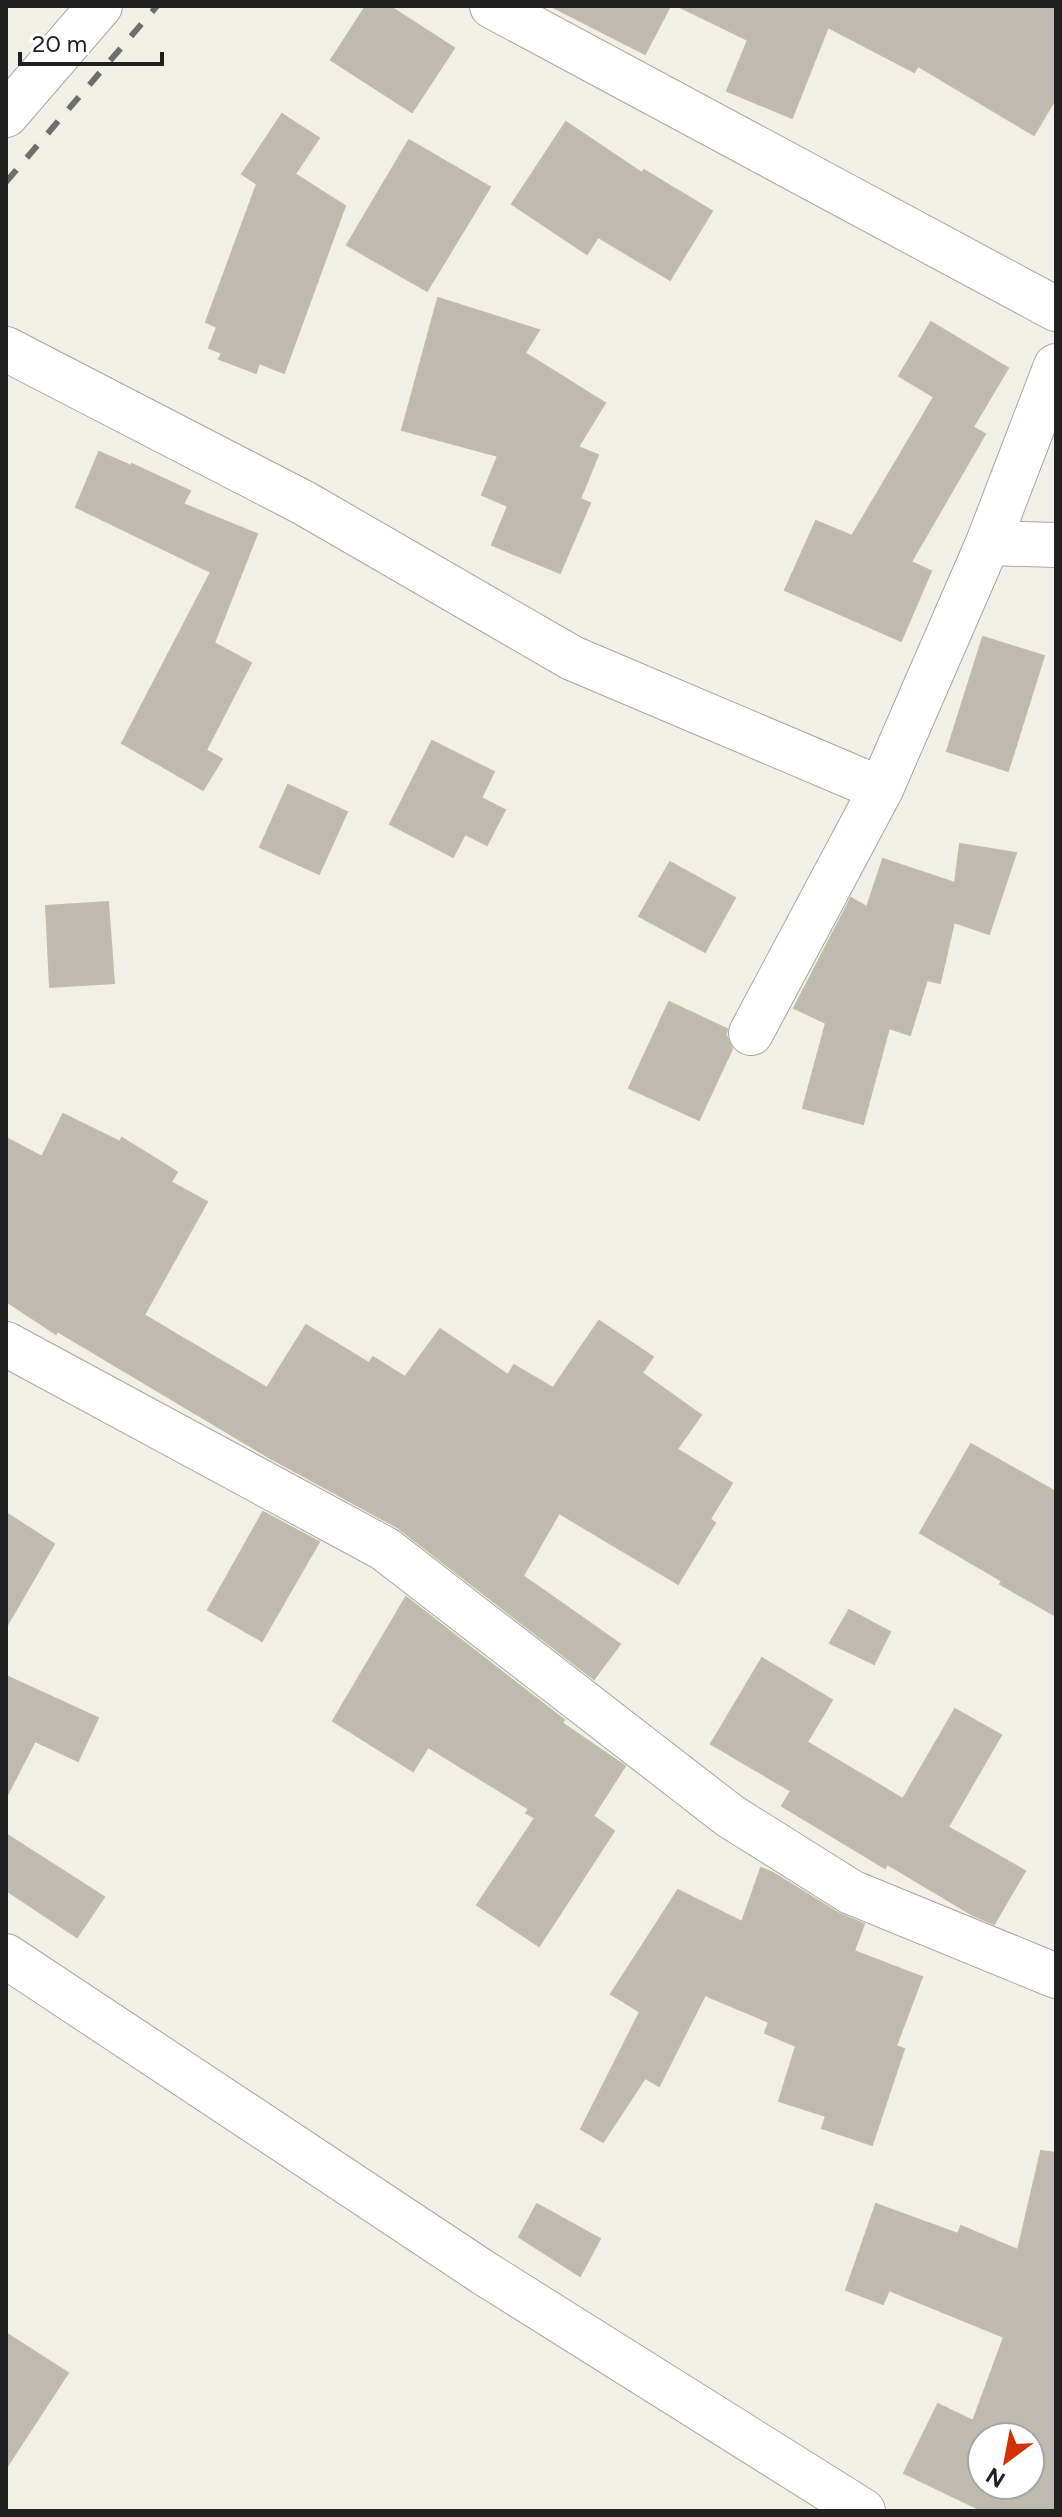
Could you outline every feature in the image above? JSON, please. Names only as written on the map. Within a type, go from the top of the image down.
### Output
[{"type":"street","points":[[6,115],[100,6]]},
{"type":"street","points":[[492,6],[1056,309]]},
{"type":"street","points":[[6,349],[304,503],[572,658],[881,789]]},
{"type":"street","points":[[751,1033],[881,789],[988,543],[1056,366]]},
{"type":"street","points":[[988,543],[1056,545]]},
{"type":"street","points":[[6,1344],[385,1549],[730,1816],[851,1892],[1056,1976]]},
{"type":"street","points":[[9,1966],[484,2273],[863,2511]]},
{"type":"building","points":[[366,6],[389,6],[454,48],[412,112],[331,60]]},
{"type":"building","points":[[551,6],[670,6],[645,54]]},
{"type":"building","points":[[678,6],[1056,6],[1056,98],[1034,135],[918,66],[914,72],[828,27],[792,118],[727,91],[748,40]]},
{"type":"building","points":[[282,114],[319,138],[295,174],[345,206],[284,373],[259,363],[256,373],[219,359],[222,353],[209,348],[217,327],[206,322],[257,184],[242,174]]},
{"type":"building","points":[[566,122],[642,173],[644,170],[712,211],[670,280],[598,237],[587,254],[512,204]]},
{"type":"building","points":[[409,140],[490,187],[427,291],[347,245]]},
{"type":"building","points":[[438,298],[539,330],[525,353],[605,403],[578,447],[598,455],[580,499],[590,503],[560,573],[492,545],[508,506],[482,495],[498,456],[402,430]]},
{"type":"building","points":[[931,322],[1008,368],[973,427],[985,434],[911,562],[931,571],[901,641],[785,590],[816,521],[852,536],[934,397],[899,376]]},
{"type":"building","points":[[99,452],[190,491],[183,504],[257,534],[214,643],[251,663],[206,750],[222,759],[203,790],[122,743],[211,572],[76,507]]},
{"type":"building","points":[[983,637],[1044,656],[1008,771],[947,751]]},
{"type":"building","points":[[432,741],[494,772],[481,798],[505,810],[487,845],[465,834],[453,857],[390,824]]},
{"type":"building","points":[[288,785],[347,812],[319,874],[260,847]]},
{"type":"building","points":[[960,844],[1016,853],[989,934],[954,922],[940,983],[927,980],[910,1035],[889,1028],[863,1124],[803,1108],[826,1023],[794,1008],[851,898],[867,907],[883,859],[955,883]]},
{"type":"building","points":[[670,862],[735,898],[705,952],[639,916]]},
{"type":"building","points":[[108,902],[114,983],[50,987],[46,906]]},
{"type":"building","points":[[669,1002],[727,1029],[726,1035],[732,1049],[699,1120],[629,1088]]},
{"type":"building","points":[[63,1114],[120,1142],[122,1138],[177,1172],[171,1182],[207,1202],[144,1315],[267,1388],[306,1325],[369,1363],[373,1357],[405,1377],[440,1329],[508,1375],[514,1365],[553,1388],[599,1321],[653,1357],[642,1373],[701,1415],[677,1449],[732,1483],[710,1519],[715,1523],[678,1584],[559,1513],[523,1576],[620,1644],[594,1679],[397,1527],[270,1458],[57,1331],[56,1334],[6,1301],[6,1138],[42,1157]]},
{"type":"building","points":[[971,1444],[1056,1492],[1056,1616],[920,1533]]},
{"type":"building","points":[[263,1512],[319,1542],[262,1641],[208,1610]]},
{"type":"building","points":[[6,1513],[54,1544],[6,1627]]},
{"type":"building","points":[[406,1597],[564,1720],[562,1723],[625,1766],[593,1816],[614,1831],[539,1946],[477,1905],[535,1818],[526,1813],[529,1809],[428,1747],[413,1771],[333,1721]]},
{"type":"building","points":[[849,1610],[890,1632],[874,1664],[830,1643]]},
{"type":"building","points":[[762,1658],[832,1700],[807,1742],[903,1799],[955,1709],[1001,1735],[948,1827],[1025,1871],[994,1924],[973,1915],[887,1864],[885,1868],[782,1806],[791,1791],[711,1744]]},
{"type":"building","points":[[6,1676],[98,1718],[78,1761],[35,1741],[6,1797]]},
{"type":"building","points":[[6,1834],[104,1897],[77,1937],[6,1890]]},
{"type":"building","points":[[761,1868],[838,1913],[864,1924],[854,1951],[922,1977],[896,2046],[904,2049],[872,2145],[822,2128],[826,2116],[779,2101],[796,2046],[765,2033],[769,2022],[705,1995],[659,2086],[645,2078],[603,2142],[581,2129],[640,2012],[611,1994],[678,1890],[742,1922]]},
{"type":"building","points":[[1041,2151],[1056,2153],[1056,2511],[983,2511],[904,2473],[938,2404],[973,2421],[1004,2337],[889,2290],[883,2304],[846,2290],[876,2204],[958,2234],[961,2226],[1018,2250]]},
{"type":"building","points":[[537,2204],[600,2239],[580,2276],[519,2237]]},
{"type":"building","points":[[6,2333],[68,2373],[6,2468]]},
{"type":"railway","points":[[6,182],[157,6]]}]
